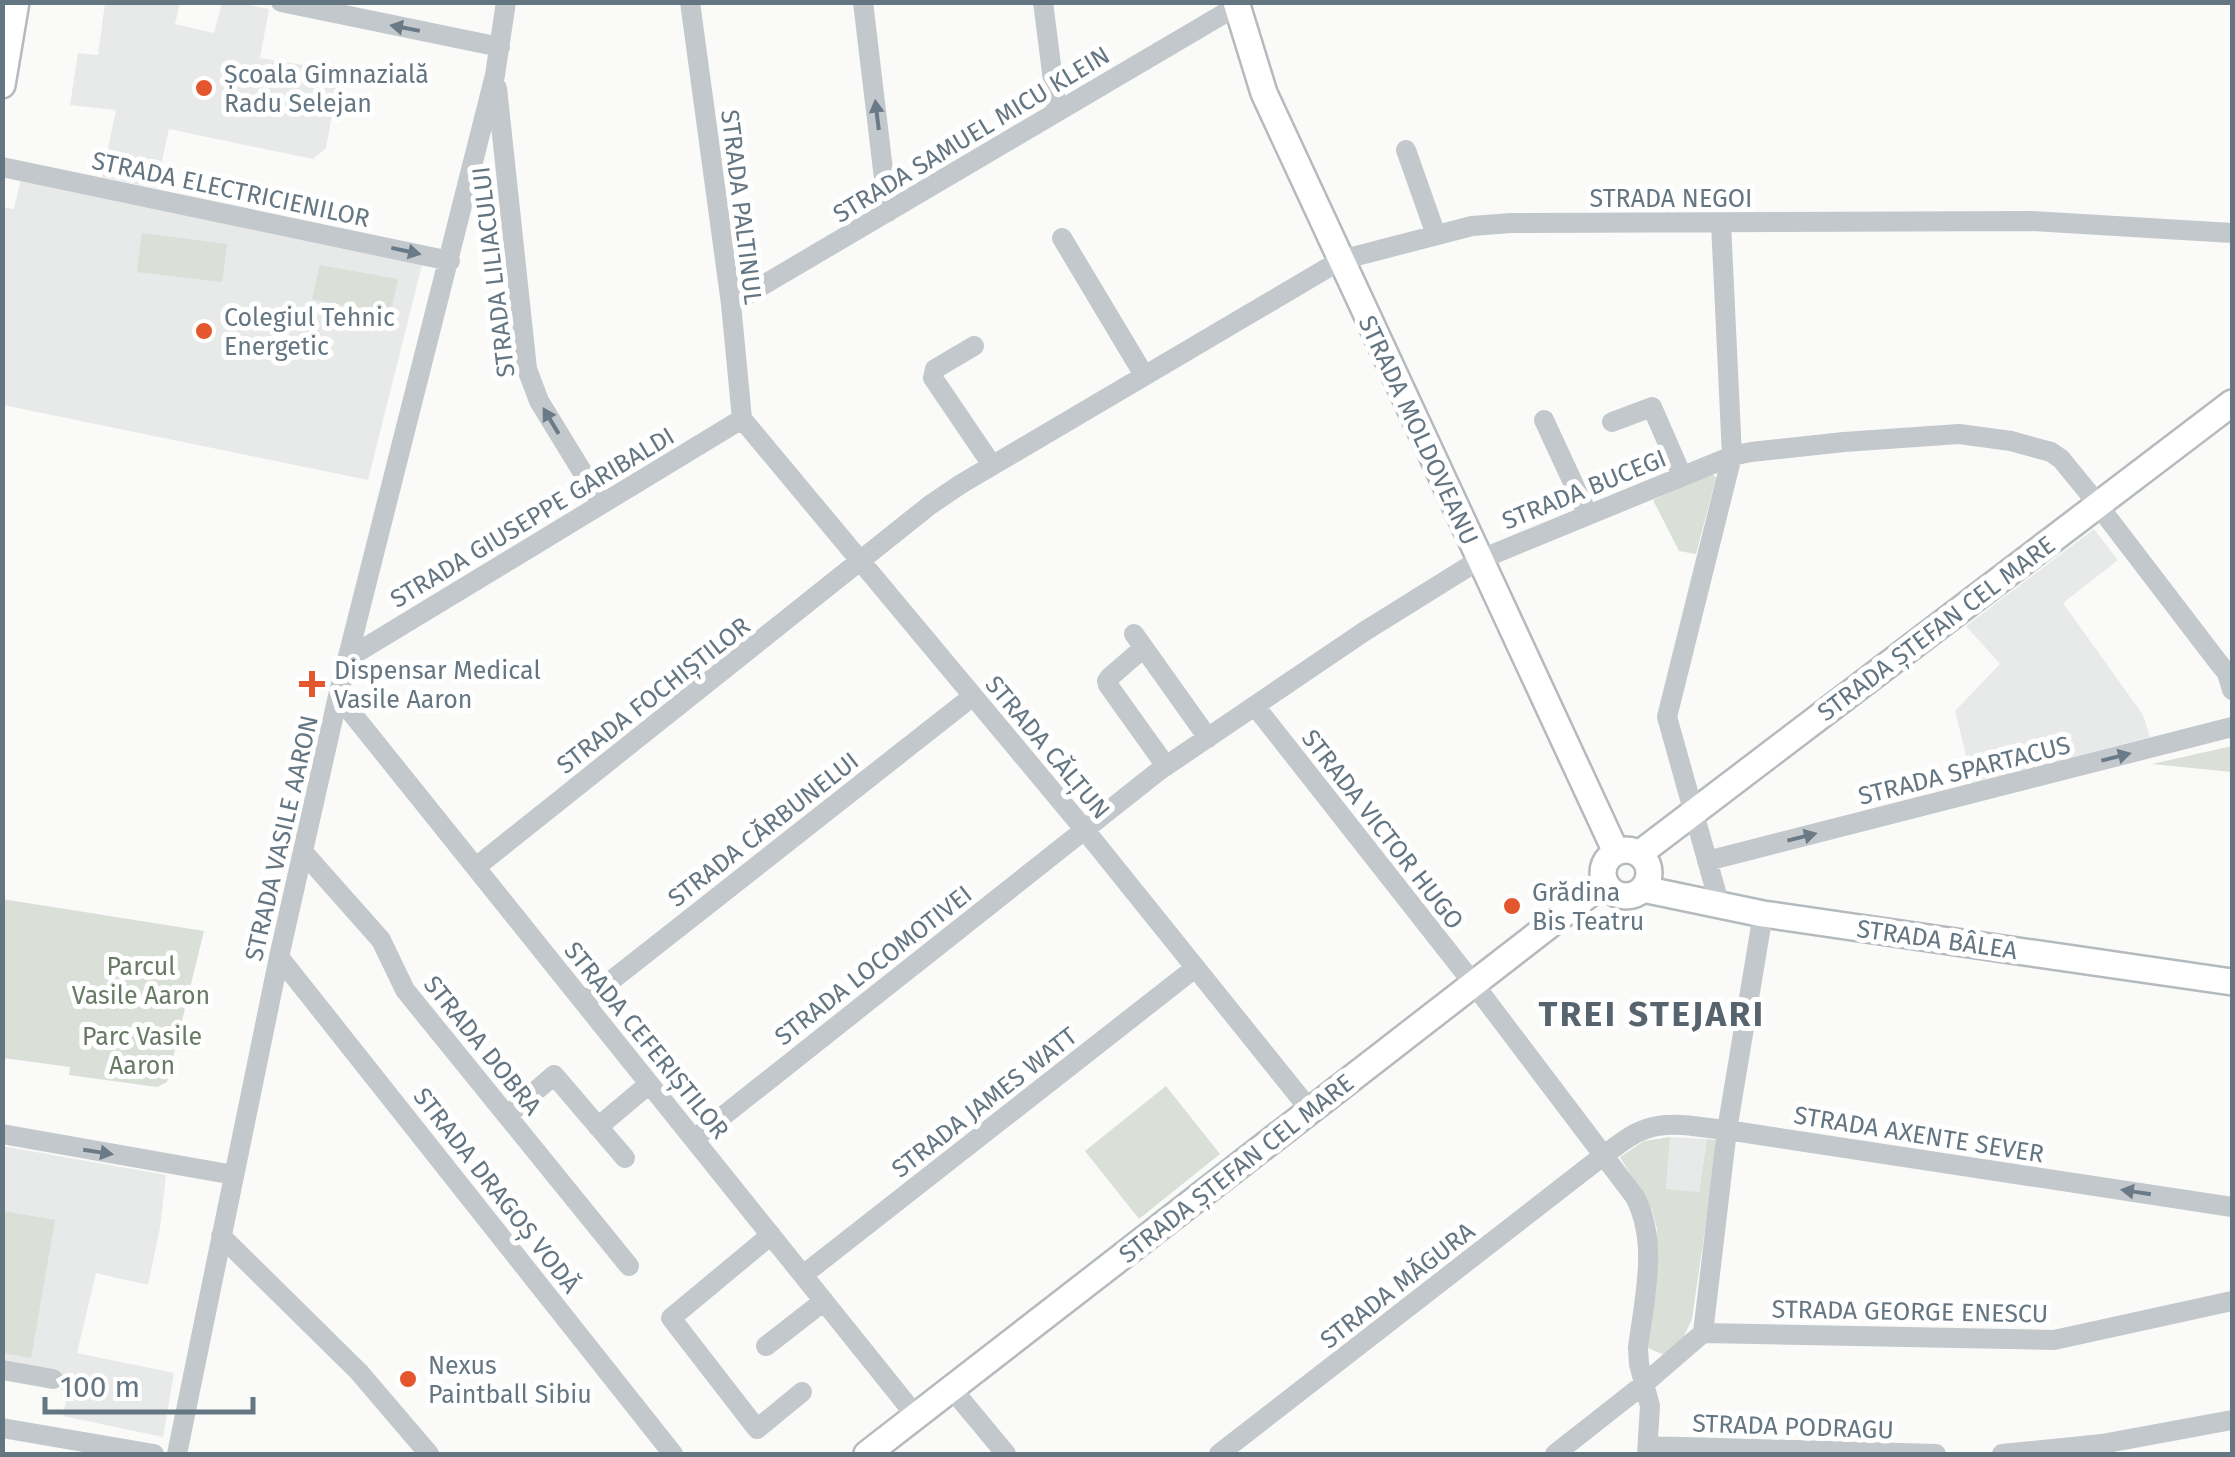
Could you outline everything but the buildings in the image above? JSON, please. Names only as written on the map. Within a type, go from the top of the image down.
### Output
[{"type":"main road","points":[[2,86],[16,2]]},
{"type":"main road","name":"STRADA MOLDOVEANU","points":[[1237,4],[1264,93],[1340,260],[1480,560],[1628,853]]},
{"type":"main road","name":"STRADA ȘTEFAN CEL MARE","points":[[1628,853],[1693,812],[2232,402]]},
{"type":"main road","points":[[1628,853],[1647,864],[1648,882],[1643,889],[1627,896],[1618,895],[1604,882],[1604,866],[1609,858],[1628,853]]},
{"type":"main road","name":"STRADA ȘTEFAN CEL MARE","points":[[866,1454],[1604,882]]},
{"type":"main road","name":"STRADA BÂLEA","points":[[1643,889],[1764,914],[2232,982]]},
{"type":"street","points":[[281,2],[500,47]]},
{"type":"street","name":"STRADA VASILE AARON","points":[[178,1454],[279,957],[338,696],[495,74],[506,2]]},
{"type":"street","name":"STRADA PALTINUL","points":[[690,2],[742,419]]},
{"type":"street","points":[[863,2],[888,212]]},
{"type":"street","points":[[1043,2],[1057,112]]},
{"type":"street","name":"STRADA SAMUEL MICU KLEIN","points":[[730,304],[1237,4]]},
{"type":"street","name":"STRADA LILIACULUI","points":[[495,74],[528,369],[539,401],[602,504]]},
{"type":"street","points":[[1406,150],[1436,236]]},
{"type":"street","name":"STRADA ELECTRICIENILOR","points":[[2,167],[450,260]]},
{"type":"street","name":"STRADA NEGOI","points":[[861,562],[945,494],[1340,260],[1472,226],[2032,221],[2232,233]]},
{"type":"street","points":[[1720,906],[1666,717],[1732,456],[1721,223]]},
{"type":"street","points":[[1062,238],[1144,375]]},
{"type":"street","points":[[974,346],[935,369],[934,378],[992,465]]},
{"type":"street","points":[[1612,422],[1652,407],[1682,476]]},
{"type":"street","name":"STRADA GIUSEPPE GARIBALDI","points":[[348,658],[742,419]]},
{"type":"street","name":"STRADA CĂLȚUN","points":[[742,419],[1084,829],[1310,1110]]},
{"type":"street","points":[[1544,420],[1588,515]]},
{"type":"street","name":"STRADA BUCEGI","points":[[1084,829],[1166,766],[1480,560],[1732,456],[1752,452],[1958,434],[2012,441],[2050,452],[2061,459],[2098,505],[2226,673],[2232,690]]},
{"type":"street","name":"STRADA FOCHIȘTILOR","points":[[476,867],[861,562]]},
{"type":"street","points":[[1166,766],[1108,685],[1137,642],[1208,738]]},
{"type":"street","name":"STRADA CEFERIȘTILOR","points":[[338,696],[916,1416]]},
{"type":"street","name":"STRADA CĂRBUNELUI","points":[[584,1002],[972,696]]},
{"type":"street","name":"STRADA VICTOR HUGO","points":[[1255,706],[1635,1197],[1645,1222],[1648,1258],[1638,1348],[1650,1406],[1647,1450]]},
{"type":"street","name":"STRADA SPARTACUS","points":[[1707,862],[2232,727]]},
{"type":"street","name":"STRADA LOCOMOTIVEI","points":[[694,1140],[1084,829]]},
{"type":"street","name":"STRADA DOBRA","points":[[303,852],[382,940],[405,990],[628,1266]]},
{"type":"street","points":[[1554,1454],[1703,1333],[1727,1130],[1764,914]]},
{"type":"street","name":"STRADA DRAGOȘ VODĂ","points":[[279,957],[674,1454]]},
{"type":"street","name":"STRADA JAMES WATT","points":[[803,1275],[1195,968]]},
{"type":"street","points":[[507,1116],[554,1076],[625,1158]]},
{"type":"street","points":[[598,1127],[650,1084]]},
{"type":"street","name":"STRADA AXENTE SEVER","points":[[1604,1155],[1638,1132],[1656,1126],[1679,1126],[2232,1207]]},
{"type":"street","points":[[2,1134],[234,1175]]},
{"type":"street","name":"STRADA MĂGURA","points":[[1219,1454],[1604,1155]]},
{"type":"street","points":[[221,1236],[359,1372],[429,1454]]},
{"type":"street","points":[[771,1236],[671,1318],[757,1428],[802,1392]]},
{"type":"street","points":[[766,1346],[824,1301]]},
{"type":"street","name":"STRADA GEORGE ENESCU","points":[[1703,1333],[2054,1340],[2232,1301]]},
{"type":"street","points":[[2,1370],[53,1379]]},
{"type":"street","points":[[952,1389],[1006,1454]]},
{"type":"street","points":[[2002,1454],[2102,1444],[2232,1420]]},
{"type":"street","points":[[2,1428],[154,1454]]},
{"type":"street","name":"STRADA PODRAGU","points":[[1647,1450],[1936,1454]]},
{"type":"shaded area","name":"Școala Gimnazială Radu Selejan","points":[[105,3],[180,3],[175,24],[214,33],[222,3],[269,9],[260,58],[340,71],[326,148],[313,159],[169,129],[156,188],[102,177],[116,110],[70,105],[78,53],[98,55]]},
{"type":"shaded area","name":"Colegiul Tehnic Energetic","points":[[21,178],[422,265],[368,480],[3,405],[2,207],[14,209]]},
{"type":"shaded area","points":[[2094,529],[2118,560],[2063,603],[2143,715],[2150,737],[1973,783],[1955,711],[2000,664],[1966,626]]},
{"type":"shaded area","points":[[1670,1137],[1707,1139],[1699,1192],[1666,1190]]},
{"type":"shaded area","points":[[2,1146],[166,1175],[148,1285],[96,1273],[77,1353],[174,1373],[163,1437],[63,1416],[68,1391],[61,1390],[63,1376],[3,1362]]},
{"type":"green space","points":[[142,233],[227,244],[222,282],[137,272]]},
{"type":"green space","points":[[320,265],[398,279],[390,315],[312,299]]},
{"type":"green space","points":[[1712,473],[1716,478],[1696,554],[1679,551],[1653,500]]},
{"type":"green space","points":[[2232,746],[2232,772],[2152,764]]},
{"type":"green space","name":"Parcul Vasile Aaron","points":[[2,899],[204,931],[167,1082],[157,1087],[69,1075],[70,1067],[3,1058]]},
{"type":"green space","points":[[1166,1086],[1220,1154],[1139,1219],[1085,1151]]},
{"type":"green space","points":[[1670,1137],[1666,1189],[1699,1192],[1707,1139],[1718,1140],[1692,1319],[1682,1341],[1664,1355],[1648,1348],[1657,1229],[1652,1210],[1620,1157],[1644,1141]]},
{"type":"green space","points":[[3,1211],[55,1220],[31,1358],[3,1353]]},
{"type":"place","name":"Școala Gimnazială Radu Selejan","points":[[204,88]]},
{"type":"place","name":"Colegiul Tehnic Energetic","points":[[204,331]]},
{"type":"place","name":"Dispensar Medical Vasile Aaron","points":[[312,684]]},
{"type":"place","name":"Grădina Bis Teatru","points":[[1512,906]]},
{"type":"place","name":"Nexus Paintball Sibiu","points":[[408,1379]]},
{"type":"district","name":"TREI STEJARI","points":[[1652,1014]]},
{"type":"park label","name":"Parc Vasile Aaron","points":[[142,1050]]}]
